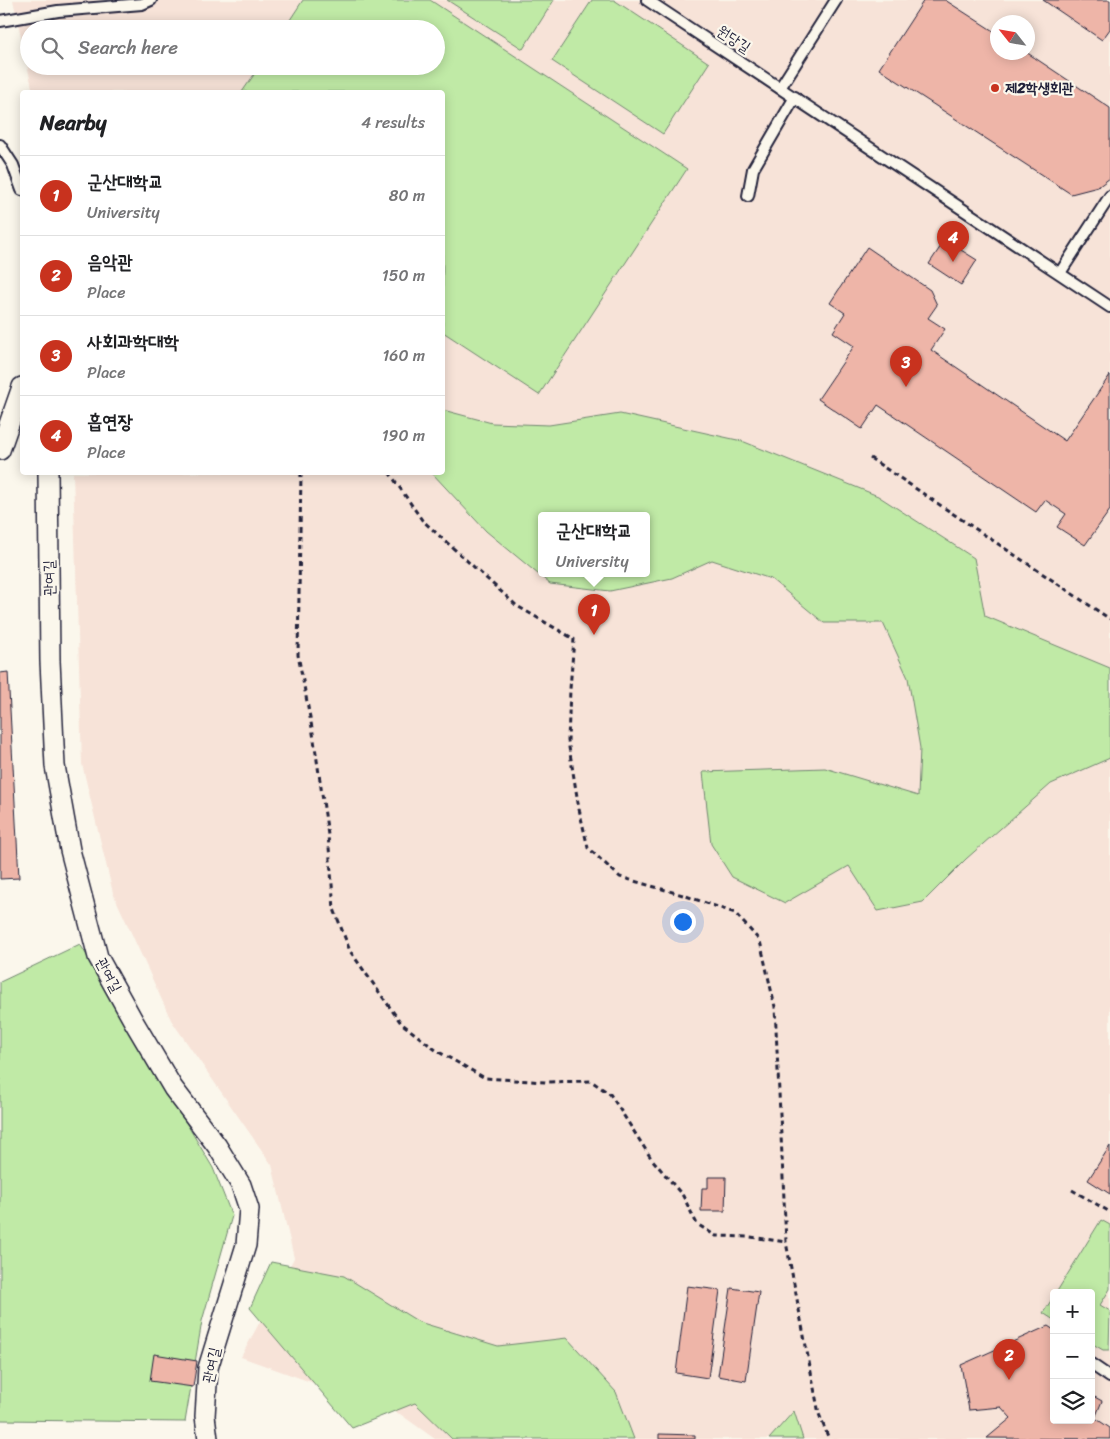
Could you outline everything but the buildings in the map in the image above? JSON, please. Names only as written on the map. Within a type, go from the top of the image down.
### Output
[{"type":"street","points":[[0,450],[20,393]]},
{"type":"street","name":"관여길","points":[[48,475],[50,661],[55,766],[70,850],[98,957],[173,1088],[217,1146],[241,1185],[249,1209],[246,1245],[208,1368],[204,1416],[208,1439]]},
{"type":"lane","points":[[0,21],[58,11],[142,4],[151,0]]},
{"type":"lane","name":"원당길","points":[[647,0],[1110,307]]},
{"type":"lane","points":[[780,88],[836,0]]},
{"type":"lane","points":[[748,196],[753,169],[795,97]]},
{"type":"lane","points":[[0,145],[13,165],[20,184]]},
{"type":"lane","points":[[1060,273],[1110,196]]},
{"type":"lane","points":[[1095,1367],[1110,1377]]},
{"type":"path","points":[[870,458],[1110,619]]},
{"type":"path","points":[[301,475],[298,655],[313,733],[327,826],[334,909],[350,951],[401,1023],[437,1051],[485,1078],[545,1082],[592,1081],[610,1094],[651,1158],[683,1196],[697,1224],[716,1236],[750,1237],[786,1242]]},
{"type":"path","points":[[391,475],[422,520],[517,606],[574,639],[568,741],[588,848],[620,877],[683,895],[735,913],[760,940],[776,1007],[786,1242],[819,1414],[829,1439]]},
{"type":"path","points":[[1072,1190],[1110,1212]]},
{"type":"shaded area","points":[[13,0],[1110,0],[1110,1439],[435,1439],[400,1414],[241,1357],[294,1258],[272,1165],[171,1020],[113,893],[82,764],[73,475],[445,475],[445,90],[33,90],[29,75],[445,75],[445,20],[20,20],[20,32]]},
{"type":"green space","points":[[303,0],[430,0],[687,169],[539,395],[445,333],[445,90],[243,90],[254,75],[445,75],[445,20],[290,20]]},
{"type":"green space","points":[[447,0],[554,0],[523,49]]},
{"type":"green space","points":[[592,0],[614,0],[709,63],[663,134],[552,61]]},
{"type":"green space","points":[[445,411],[492,423],[549,425],[620,414],[742,441],[878,496],[974,558],[985,616],[1110,668],[1110,758],[1051,784],[966,859],[923,902],[878,911],[849,866],[785,903],[732,877],[711,844],[703,772],[825,768],[918,796],[920,748],[908,678],[883,623],[824,623],[771,579],[712,560],[672,578],[610,591],[550,584],[542,577],[650,577],[650,512],[538,512],[538,574],[486,531],[434,475],[445,475]]},
{"type":"green space","points":[[80,944],[213,1168],[232,1216],[202,1321],[185,1422],[0,1420],[0,982]]},
{"type":"green space","points":[[1101,1220],[1110,1225],[1110,1289],[1100,1305],[1110,1311],[1109,1350],[1103,1350],[1095,1345],[1095,1289],[1058,1289]]},
{"type":"green space","points":[[271,1262],[344,1276],[419,1322],[498,1346],[567,1338],[616,1392],[634,1439],[452,1439],[415,1403],[352,1428],[250,1308]]},
{"type":"green space","points":[[1050,1302],[1050,1317],[1043,1313]]},
{"type":"green space","points":[[794,1411],[803,1439],[769,1439]]},
{"type":"place","name":"제2학생회관","points":[[995,88]]},
{"type":"place","name":"흡연장","points":[[953,262]]},
{"type":"place","name":"사회과학대학","points":[[906,387]]},
{"type":"place","name":"군산대학교","points":[[594,635]]},
{"type":"place","name":"음악관","points":[[1009,1380]]}]
